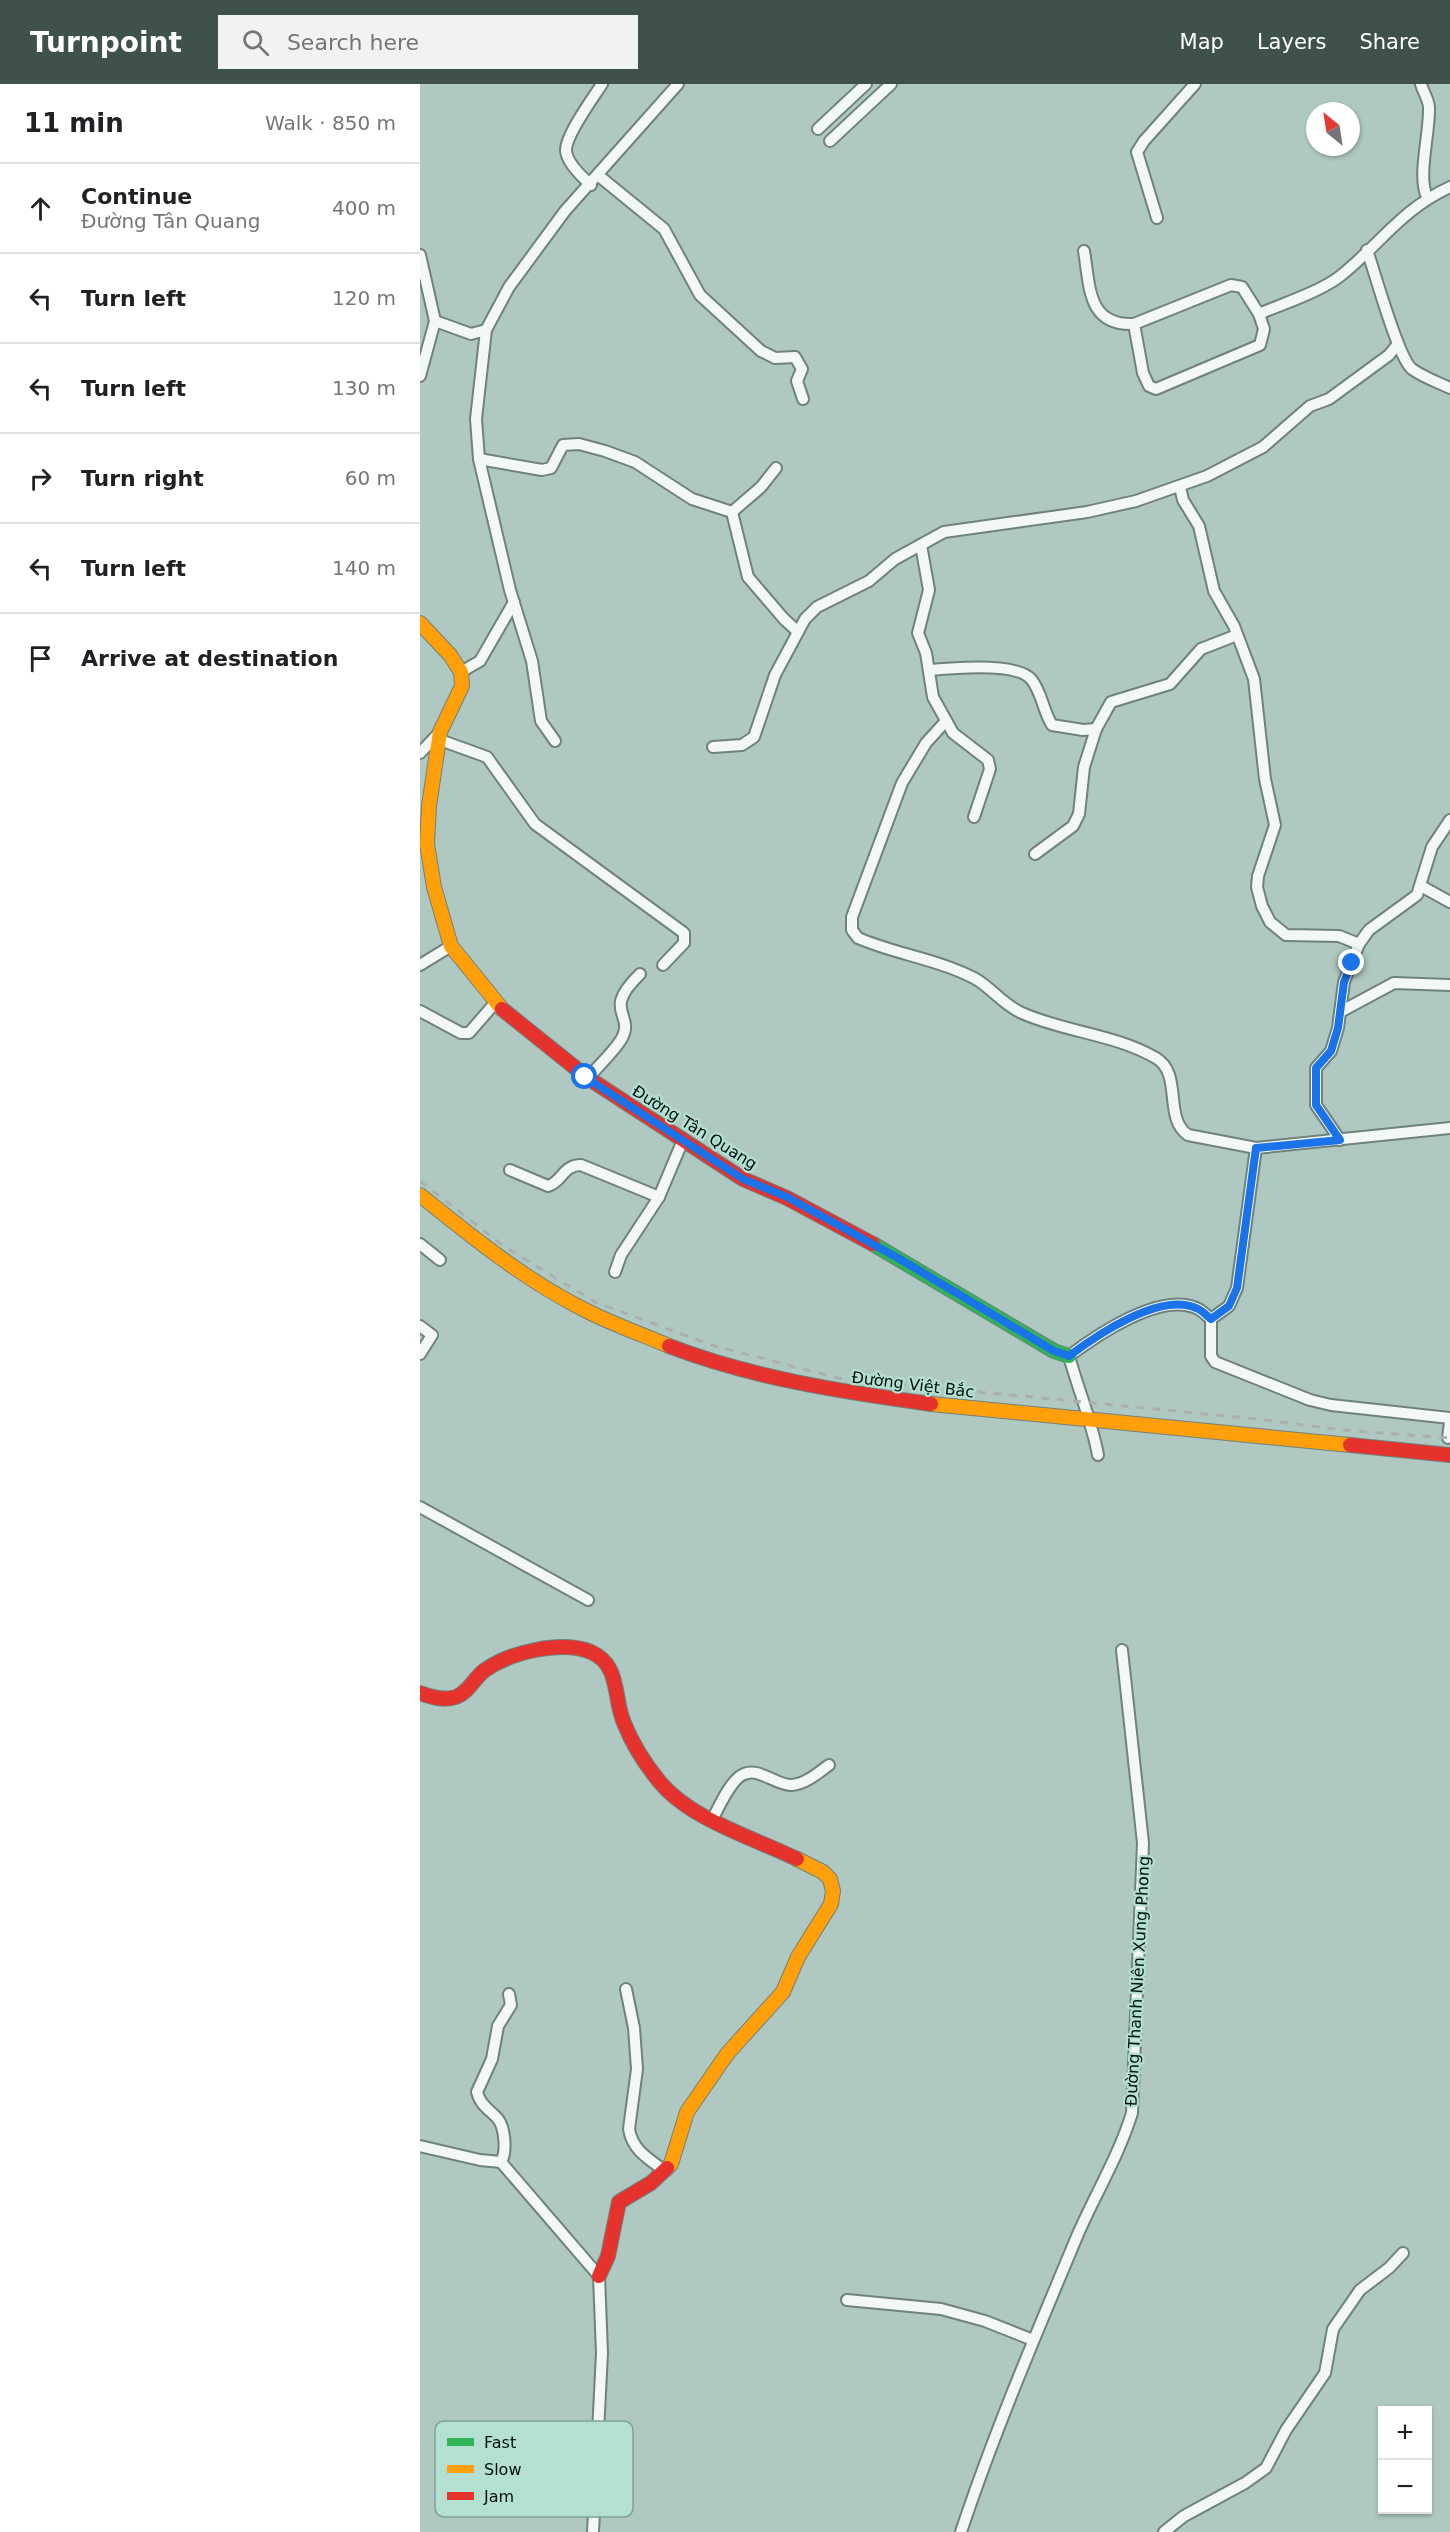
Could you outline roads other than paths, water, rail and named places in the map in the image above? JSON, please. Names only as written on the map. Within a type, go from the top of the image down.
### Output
[{"type":"street","points":[[591,185],[571,163],[566,150],[570,137],[602,84]]},
{"type":"street","points":[[555,741],[541,721],[532,662],[514,602],[479,459],[476,419],[486,330],[509,287],[566,212],[678,84]]},
{"type":"street","points":[[818,129],[866,84]]},
{"type":"street","points":[[1157,218],[1137,152],[1144,141],[1195,84]]},
{"type":"street","points":[[1421,84],[1429,105],[1428,141],[1422,182],[1427,197]]},
{"type":"street","points":[[831,141],[888,85]]},
{"type":"street","points":[[599,176],[664,230],[700,295],[761,351],[775,358],[795,357],[802,369],[797,381],[803,399]]},
{"type":"street","points":[[1259,314],[1337,278],[1384,232],[1427,197],[1450,187]]},
{"type":"street","points":[[1367,250],[1397,345],[1412,368],[1450,388]]},
{"type":"street","points":[[1084,251],[1095,308],[1101,315],[1123,324],[1134,324],[1231,285],[1242,287],[1259,314],[1264,329],[1260,345],[1156,388],[1149,386],[1143,373],[1134,324]]},
{"type":"street","points":[[420,255],[434,325],[420,376]]},
{"type":"street","points":[[420,328],[434,325],[471,334],[486,330]]},
{"type":"street","points":[[713,747],[742,745],[754,736],[775,675],[797,631],[817,607],[868,581],[890,563],[951,531],[1002,526],[1087,512],[1136,501],[1180,487],[1258,450],[1310,406],[1329,399],[1389,355],[1397,345]]},
{"type":"street","points":[[479,459],[542,470],[551,468],[563,445],[579,444],[635,462],[692,499],[732,512]]},
{"type":"street","points":[[732,512],[760,488],[776,468]]},
{"type":"street","points":[[1180,487],[1183,500],[1198,526],[1214,591],[1237,635],[1254,679],[1265,779],[1275,825],[1258,876],[1262,906],[1270,922],[1286,935],[1339,936],[1359,944]]},
{"type":"street","points":[[732,512],[748,576],[797,631]]},
{"type":"street","points":[[921,545],[929,590],[918,633],[930,670],[933,697],[957,737],[988,760],[990,769],[975,817]]},
{"type":"street","points":[[420,623],[450,656],[461,672],[480,661],[514,602]]},
{"type":"street","points":[[1035,854],[1073,826],[1079,814],[1084,767],[1096,729],[1111,702],[1170,684],[1201,649],[1237,635]]},
{"type":"street","points":[[930,670],[982,667],[1023,673],[1038,691],[1052,725],[1083,730],[1096,729]]},
{"type":"street","name":"Đường Tân Quang","points":[[461,672],[462,686],[440,736],[429,806],[427,844],[434,887],[451,946],[495,1003],[520,1026],[588,1078],[743,1179],[787,1197],[888,1252],[1054,1351],[1069,1356]]},
{"type":"street","points":[[946,721],[926,743],[902,783],[852,917],[852,930],[858,938],[976,979],[998,998],[1020,1012],[1103,1037],[1155,1058],[1164,1065],[1169,1074],[1178,1123],[1188,1135],[1256,1148],[1450,1128]]},
{"type":"street","points":[[420,753],[440,736],[487,757],[535,824],[684,933],[684,943],[663,965]]},
{"type":"street","points":[[1340,1140],[1316,1105],[1316,1068],[1331,1051],[1344,982],[1359,944],[1369,930],[1411,901],[1421,886],[1430,851],[1450,820]]},
{"type":"street","points":[[1421,886],[1450,902]]},
{"type":"street","points":[[420,965],[451,946]]},
{"type":"street","points":[[588,1078],[622,1036],[624,1022],[619,1009],[620,999],[640,974]]},
{"type":"street","points":[[1340,1012],[1395,983],[1450,985]]},
{"type":"street","points":[[420,1011],[461,1033],[469,1033],[495,1003]]},
{"type":"street","points":[[615,1272],[621,1255],[659,1197],[683,1140]]},
{"type":"street","points":[[1211,1319],[1229,1306],[1237,1288],[1256,1148]]},
{"type":"street","points":[[510,1170],[548,1186],[555,1183],[567,1168],[580,1165],[659,1197]]},
{"type":"street","name":"Đường Việt Bắc","points":[[420,1196],[499,1258],[569,1301],[607,1321],[701,1357],[754,1373],[844,1393],[1089,1420],[1450,1455]]},
{"type":"street","points":[[420,1244],[440,1260]]},
{"type":"street","points":[[1098,1455],[1069,1356],[1094,1338],[1135,1315],[1158,1308],[1197,1308],[1211,1319]]},
{"type":"street","points":[[1211,1319],[1211,1356],[1215,1362],[1310,1401],[1450,1418]]},
{"type":"street","points":[[420,1326],[432,1335],[420,1354]]},
{"type":"street","points":[[1448,1438],[1450,1422]]},
{"type":"street","points":[[420,1507],[588,1600]]},
{"type":"street","points":[[420,1693],[440,1699],[459,1696],[488,1668],[523,1655],[566,1647],[592,1653],[603,1660],[614,1674],[621,1714],[651,1772],[674,1796],[712,1820],[824,1872],[831,1879],[834,1896],[798,1957],[783,1992],[727,2054],[687,2112],[675,2153],[665,2171],[619,2202],[608,2256],[599,2276],[602,2353],[599,2421]]},
{"type":"street","name":"Đường Thanh Niên Xung Phong","points":[[961,2532],[983,2467],[1033,2340],[1088,2211],[1123,2142],[1132,2113],[1143,1843],[1122,1650]]},
{"type":"street","points":[[712,1820],[736,1780],[744,1774],[755,1773],[791,1785],[812,1777],[829,1765]]},
{"type":"street","points":[[626,1989],[634,2028],[637,2069],[629,2129],[630,2138],[638,2150],[665,2171]]},
{"type":"street","points":[[501,2162],[505,2153],[502,2126],[499,2119],[483,2104],[477,2092],[492,2059],[498,2026],[511,2005],[510,1994]]},
{"type":"street","points":[[420,2146],[480,2160],[501,2162],[599,2276]]},
{"type":"street","points":[[1164,2532],[1184,2516],[1266,2468],[1286,2430],[1325,2373],[1333,2329],[1360,2290],[1389,2268],[1403,2253]]},
{"type":"street","points":[[847,2300],[941,2309],[985,2321],[1033,2340]]},
{"type":"street","points":[[593,2532],[594,2517]]},
{"type":"railway","points":[[420,1181],[505,1247],[595,1302],[711,1345],[838,1378],[1257,1419],[1342,1430],[1450,1438]]}]
